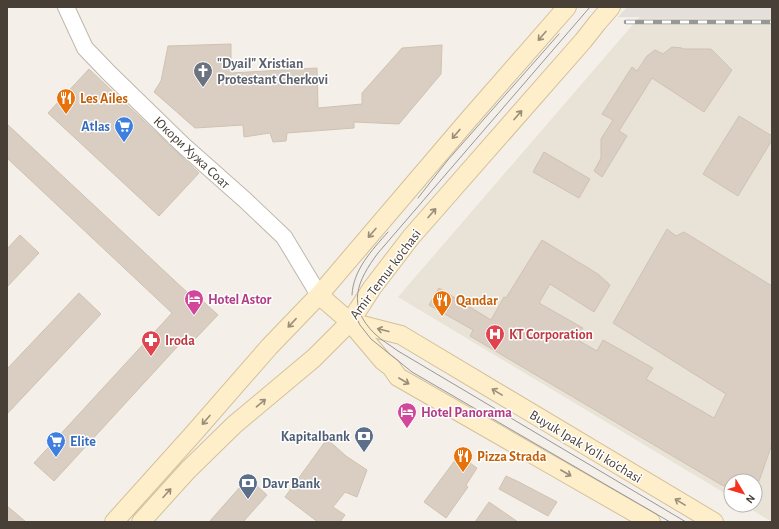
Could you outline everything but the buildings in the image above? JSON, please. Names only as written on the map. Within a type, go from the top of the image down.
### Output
[{"type":"main road","points":[[114,522],[269,347],[307,306],[320,295],[469,119],[567,7]]},
{"type":"main road","name":"Amir Temur ko'chasi","points":[[141,522],[188,470],[234,426],[314,358],[350,322],[372,288],[411,237],[612,7]]},
{"type":"main road","name":"Buyuk Ipak Yo'li ko'chasi","points":[[320,295],[350,322],[383,361],[391,366],[398,377],[651,522]]},
{"type":"main road","name":"Buyuk Ipak Yo'li ko'chasi","points":[[350,322],[401,335],[714,522]]},
{"type":"street","name":"Юкори Хужа Соат","points":[[66,7],[85,48],[183,145],[284,237],[320,295]]},
{"type":"shaded area","points":[[627,7],[772,7],[772,18],[618,17]]},
{"type":"shaded area","points":[[648,7],[772,7],[772,522],[757,513],[763,513],[763,473],[723,473],[723,492],[398,297]]},
{"type":"tram line","points":[[590,7],[378,253],[360,284],[358,303],[360,313],[366,324],[377,336],[398,351],[686,522]]},
{"type":"tram line","points":[[418,198],[447,161],[559,34]]},
{"type":"tram line","points":[[352,295],[356,277],[364,261],[388,232]]},
{"type":"tram line","points":[[353,311],[360,325],[371,339],[412,372],[670,522]]},
{"type":"railway","points":[[626,22],[772,22]]},
{"type":"place","name":"\"Dyail\" Xristian Protestant Cherkovi","points":[[203,88]]},
{"type":"place","name":"Les Ailes","points":[[66,115]]},
{"type":"place","name":"Atlas","points":[[124,143]]},
{"type":"place","name":"Hotel Astor","points":[[194,316]]},
{"type":"place","name":"Qandar","points":[[442,317]]},
{"type":"place","name":"KT Corporation","points":[[495,351]]},
{"type":"place","name":"Iroda","points":[[151,357]]},
{"type":"place","name":"Hotel Panorama","points":[[407,429]]},
{"type":"place","name":"Kapitalbank","points":[[364,453]]},
{"type":"place","name":"Elite","points":[[56,458]]},
{"type":"place","name":"Pizza Strada","points":[[463,473]]},
{"type":"place","name":"Davr Bank","points":[[248,500]]}]
